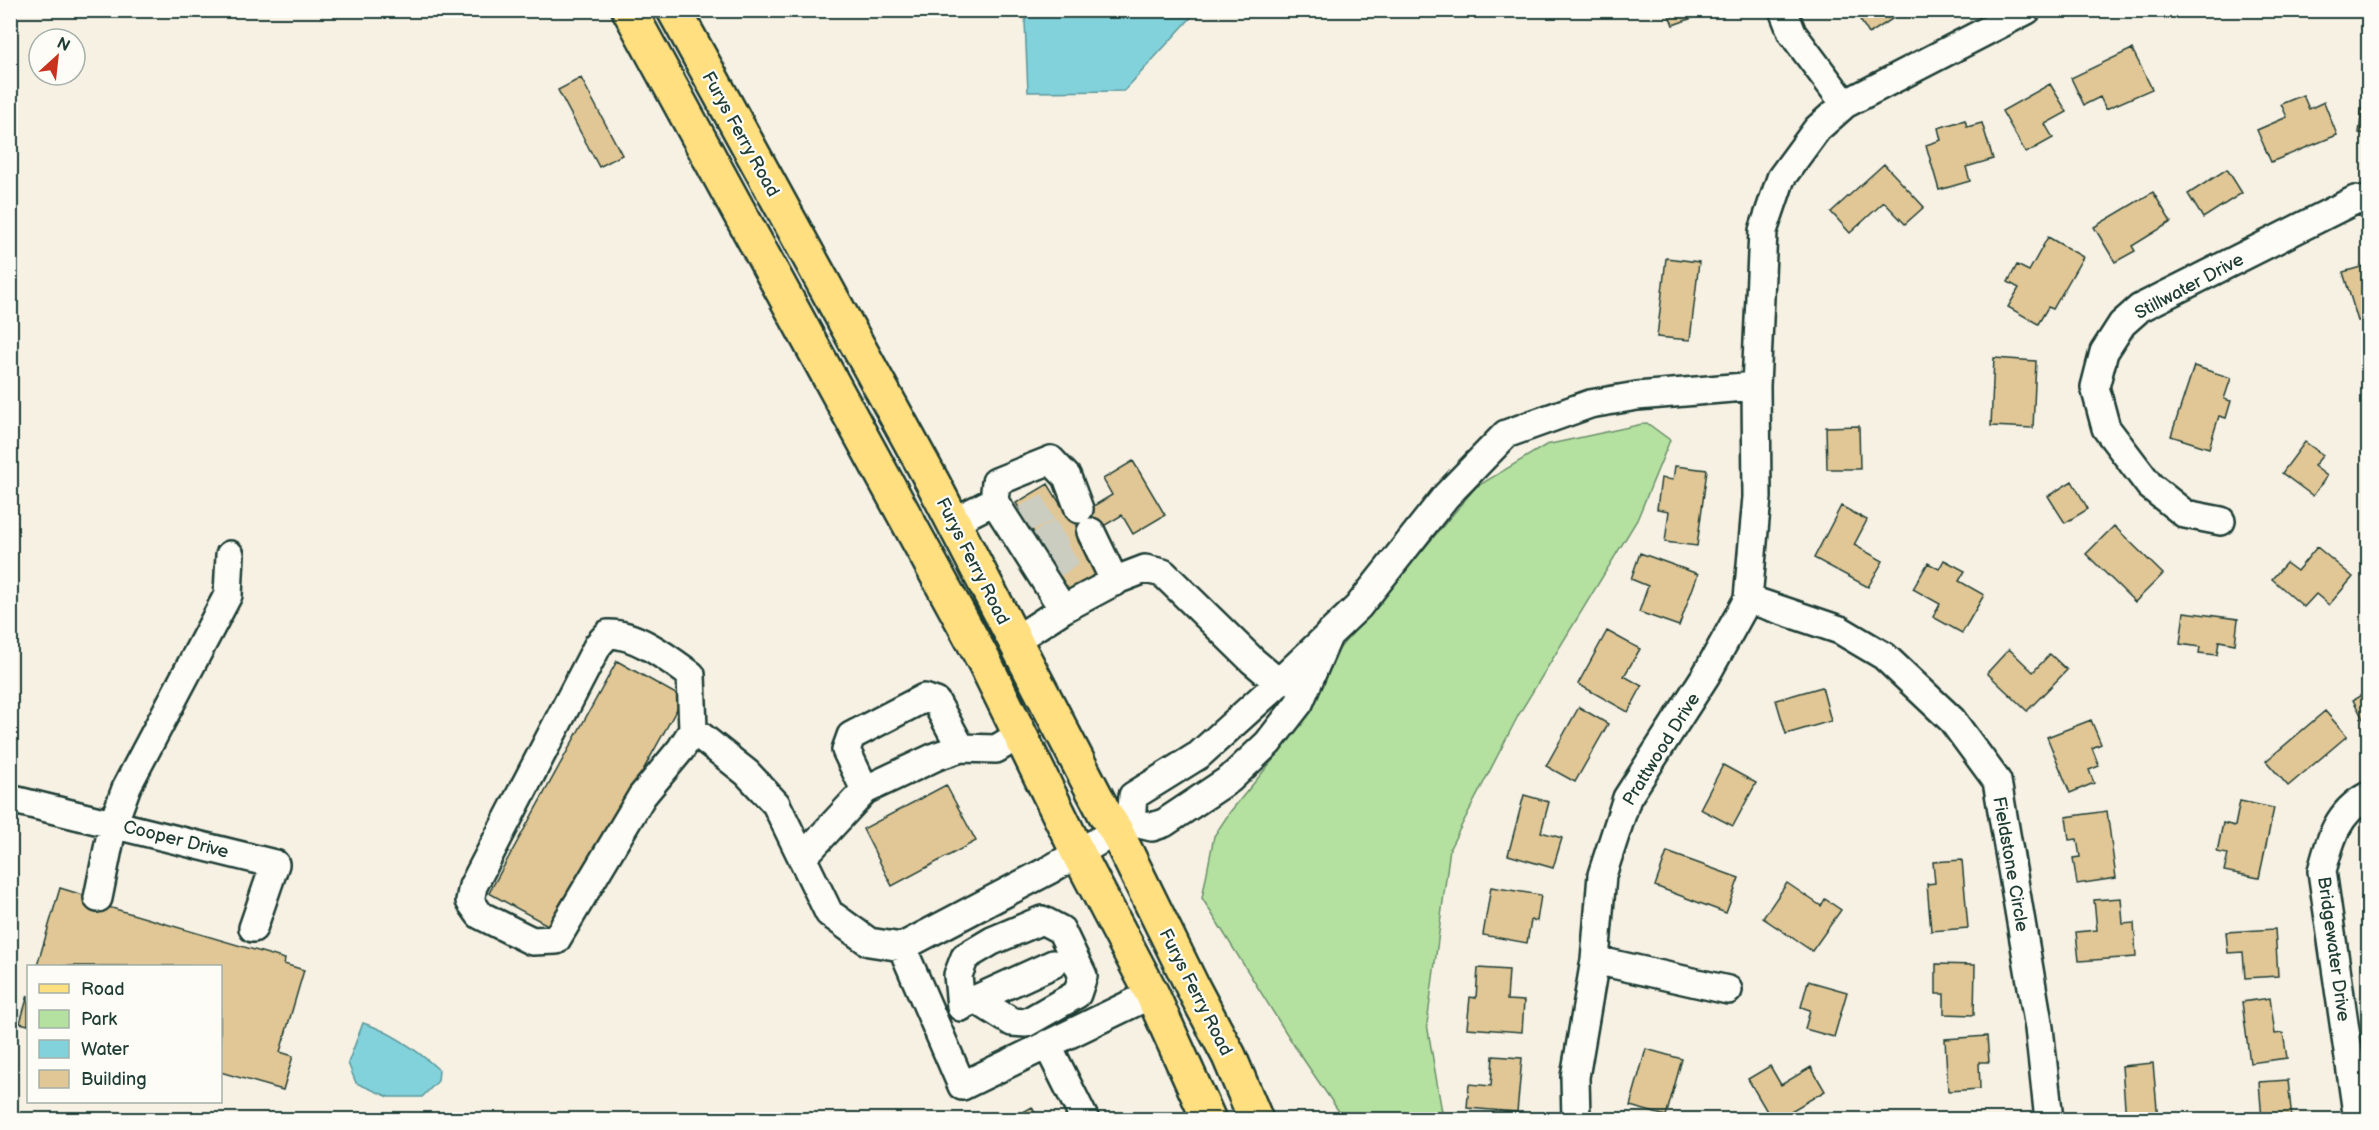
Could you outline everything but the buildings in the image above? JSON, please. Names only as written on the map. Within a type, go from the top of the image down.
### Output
[{"type":"main road","name":"Furys Ferry Road","points":[[629,10],[980,653],[1078,853],[1152,994],[1209,1119]]},
{"type":"main road","name":"Furys Ferry Road","points":[[674,10],[953,522],[1014,641],[1123,826],[1193,988],[1229,1056],[1256,1119]]},
{"type":"street","points":[[1783,10],[1792,33],[1845,104]]},
{"type":"street","name":"Prattwood Drive","points":[[1576,1119],[1575,1077],[1595,960],[1602,875],[1627,798],[1707,675],[1748,599],[1757,497],[1756,386],[1763,231],[1781,178],[1817,129],[1845,104],[2027,10]]},
{"type":"street","name":"Stillwater Drive","points":[[2221,521],[2185,514],[2150,486],[2106,428],[2095,387],[2104,352],[2122,324],[2140,308],[2355,200],[2368,202]]},
{"type":"street","points":[[1123,826],[1133,796],[1199,755],[1279,683],[1358,607],[1446,496],[1506,434],[1590,404],[1637,396],[1756,386]]},
{"type":"street","points":[[994,501],[996,482],[1051,460],[1067,477],[1079,521],[1114,582]]},
{"type":"street","points":[[953,522],[994,501]]},
{"type":"street","points":[[994,501],[1017,523],[1039,560],[1063,609]]},
{"type":"street","points":[[98,898],[113,824],[127,786],[228,596],[230,555]]},
{"type":"street","points":[[1014,641],[1063,609],[1114,582],[1145,569],[1163,573],[1253,661],[1279,683]]},
{"type":"street","name":"Fieldstone Circle","points":[[1748,599],[1840,630],[1884,656],[1952,720],[1997,781],[2038,1029],[2049,1119]]},
{"type":"street","points":[[693,730],[681,749],[642,796],[556,940],[532,941],[480,915],[470,901],[473,886],[598,645],[608,634],[621,634],[661,653],[671,658],[691,675],[693,730],[747,773],[776,804],[829,913],[869,942],[902,947],[1051,869],[1123,826],[1152,827],[1164,823],[1230,779],[1268,743],[1299,703],[1329,634]]},
{"type":"street","points":[[866,790],[846,750],[851,735],[924,698],[936,702],[961,748]]},
{"type":"street","points":[[802,858],[866,790],[937,756],[961,748],[996,749],[1021,734]]},
{"type":"street","name":"Bridgewater Drive","points":[[2358,1119],[2322,871],[2332,834],[2354,803],[2368,796]]},
{"type":"street","name":"Cooper Drive","points":[[11,800],[275,864],[253,928]]},
{"type":"street","points":[[1042,920],[1061,930],[1083,976],[1077,994],[1026,1023],[1012,1022],[969,1003],[958,975],[965,957],[992,941],[1042,920]]},
{"type":"street","points":[[902,947],[962,1086],[1152,994]]},
{"type":"street","points":[[1595,960],[1728,990]]},
{"type":"street","points":[[933,1021],[1053,964]]},
{"type":"street","points":[[1047,1044],[1085,1119]]},
{"type":"green space","points":[[1647,423],[1670,440],[1637,520],[1519,714],[1450,848],[1427,1024],[1443,1118],[1344,1119],[1295,1047],[1202,898],[1214,836],[1230,812],[1281,750],[1322,669],[1476,487],[1546,445]]},
{"type":"water","points":[[1029,10],[1197,11],[1124,91],[1028,92],[1025,21]]},
{"type":"water","points":[[363,1023],[394,1036],[422,1055],[439,1070],[438,1081],[422,1097],[389,1097],[356,1083],[348,1063]]},
{"type":"tunnel","points":[[1024,519],[1056,504]]},
{"type":"tunnel","points":[[1039,545],[1084,518]]},
{"type":"tunnel","points":[[1050,567],[1079,548]]}]
